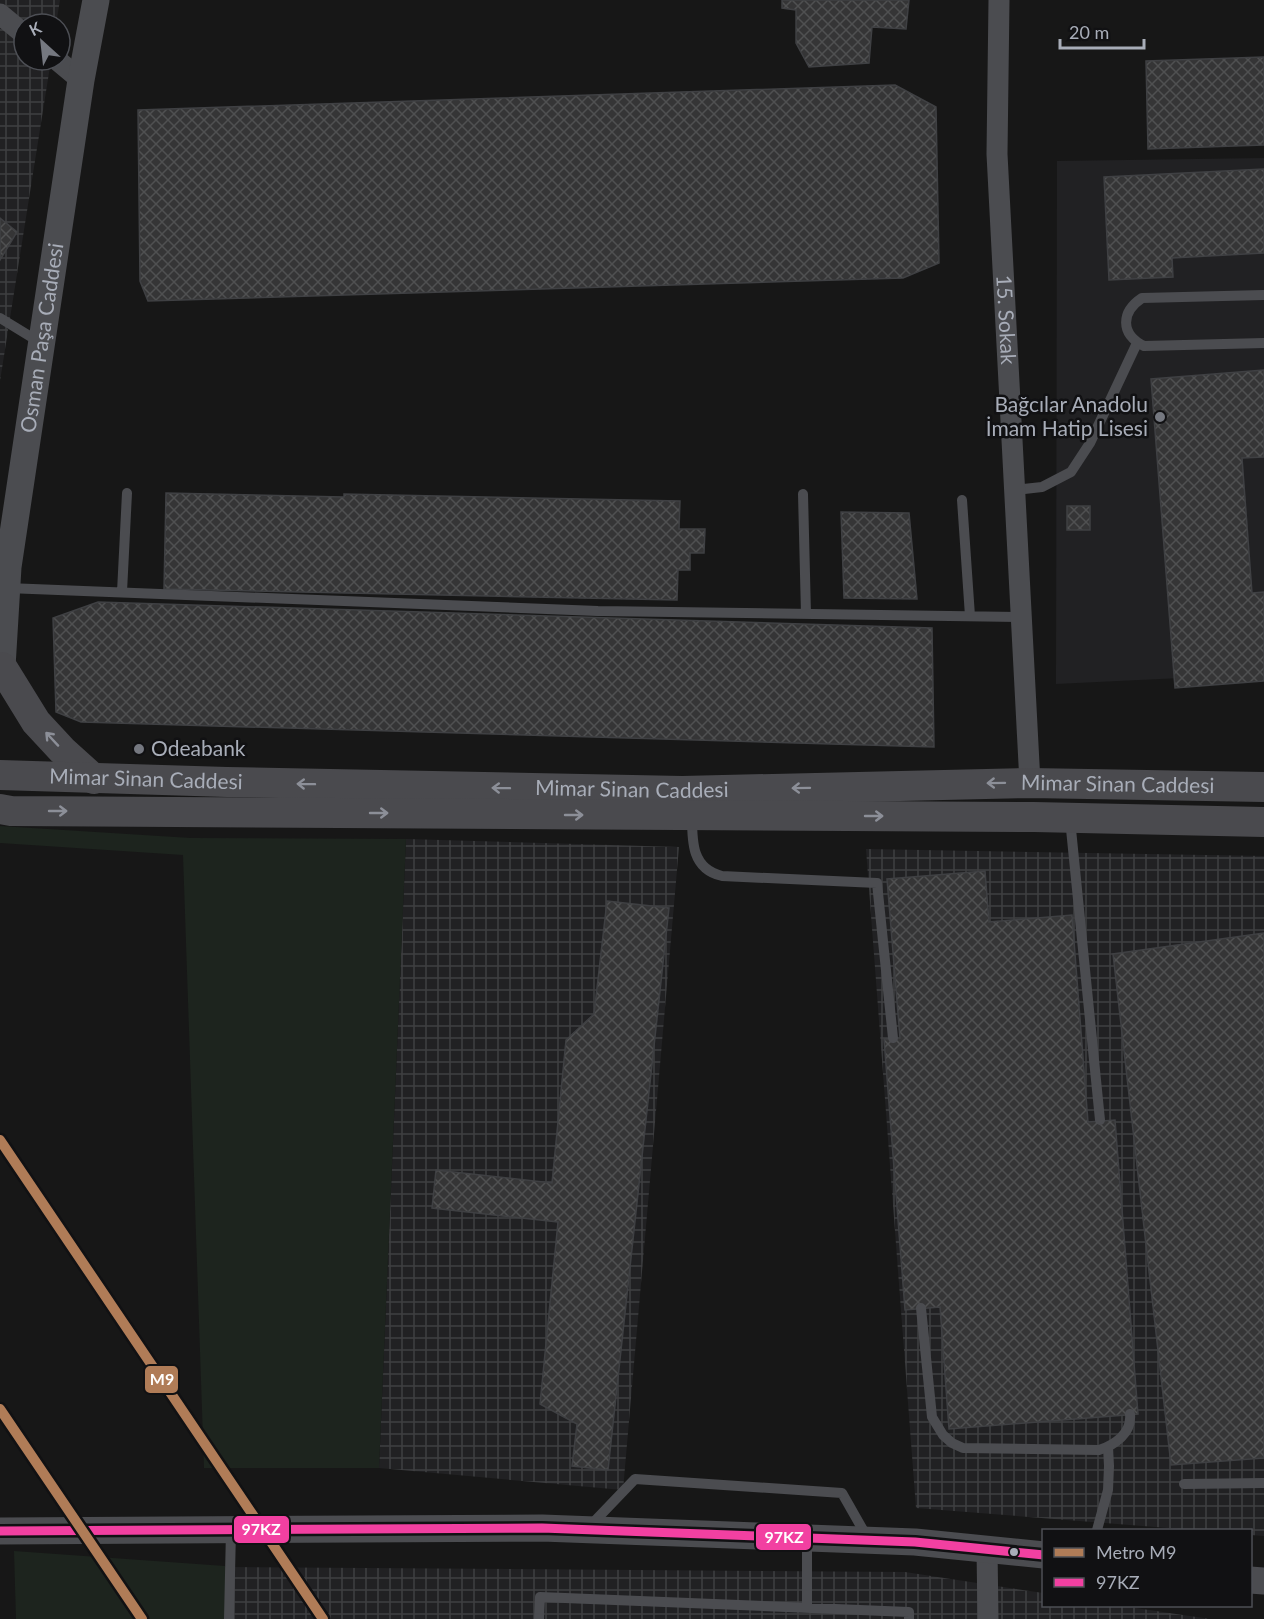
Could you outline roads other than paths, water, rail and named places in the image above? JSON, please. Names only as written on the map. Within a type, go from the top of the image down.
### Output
[{"type":"main road","points":[[1,672],[36,722],[94,779]]},
{"type":"main road","name":"Mimar Sinan Caddesi","points":[[0,775],[682,791],[1030,783],[1264,788]]},
{"type":"main road","name":"Mimar Sinan Caddesi","points":[[0,809],[10,811],[1070,818],[1264,822]]},
{"type":"street","name":"Osman Paşa Caddesi","points":[[1,672],[8,567],[81,80],[96,0]]},
{"type":"street","name":"15. Sokak","points":[[999,0],[997,154],[1030,783]]},
{"type":"street","points":[[0,14],[12,24]]},
{"type":"street","points":[[71,72],[81,80]]},
{"type":"street","points":[[0,1531],[542,1528],[915,1542],[1042,1555]]},
{"type":"street","points":[[987,1549],[988,1619]]},
{"type":"lane","points":[[1264,295],[1142,298],[1133,304],[1126,322],[1131,337],[1144,346],[1264,343]]},
{"type":"lane","points":[[0,318],[42,343]]},
{"type":"lane","points":[[1015,490],[1042,487],[1071,472],[1090,443],[1137,343]]},
{"type":"lane","points":[[122,592],[127,493]]},
{"type":"lane","points":[[803,494],[806,614]]},
{"type":"lane","points":[[962,500],[970,616]]},
{"type":"lane","points":[[7,588],[598,611],[1021,617]]},
{"type":"lane","points":[[692,815],[692,841],[696,855],[701,864],[715,874],[877,883],[893,1038]]},
{"type":"lane","points":[[1070,818],[1100,1120]]},
{"type":"lane","points":[[921,1308],[932,1417],[943,1435],[952,1443],[963,1448],[1099,1450],[1108,1447],[1123,1436],[1131,1422],[1130,1414]]},
{"type":"lane","points":[[1097,1529],[1108,1490],[1108,1447]]},
{"type":"lane","points":[[586,1530],[634,1479],[842,1493],[869,1540]]},
{"type":"lane","points":[[1184,1484],[1264,1483]]},
{"type":"lane","points":[[229,1619],[231,1530]]},
{"type":"lane","points":[[807,1538],[807,1607]]},
{"type":"lane","points":[[539,1619],[540,1597],[909,1612],[909,1619]]},
{"type":"metro line","name":"M9","points":[[0,1140],[323,1619]]},
{"type":"metro line","name":"M9","points":[[0,1409],[142,1619]]},
{"type":"place","name":"Bağcılar Anadolu İmam Hatip Lisesi","points":[[1160,417]]},
{"type":"place","name":"Odeabank","points":[[139,749]]}]
